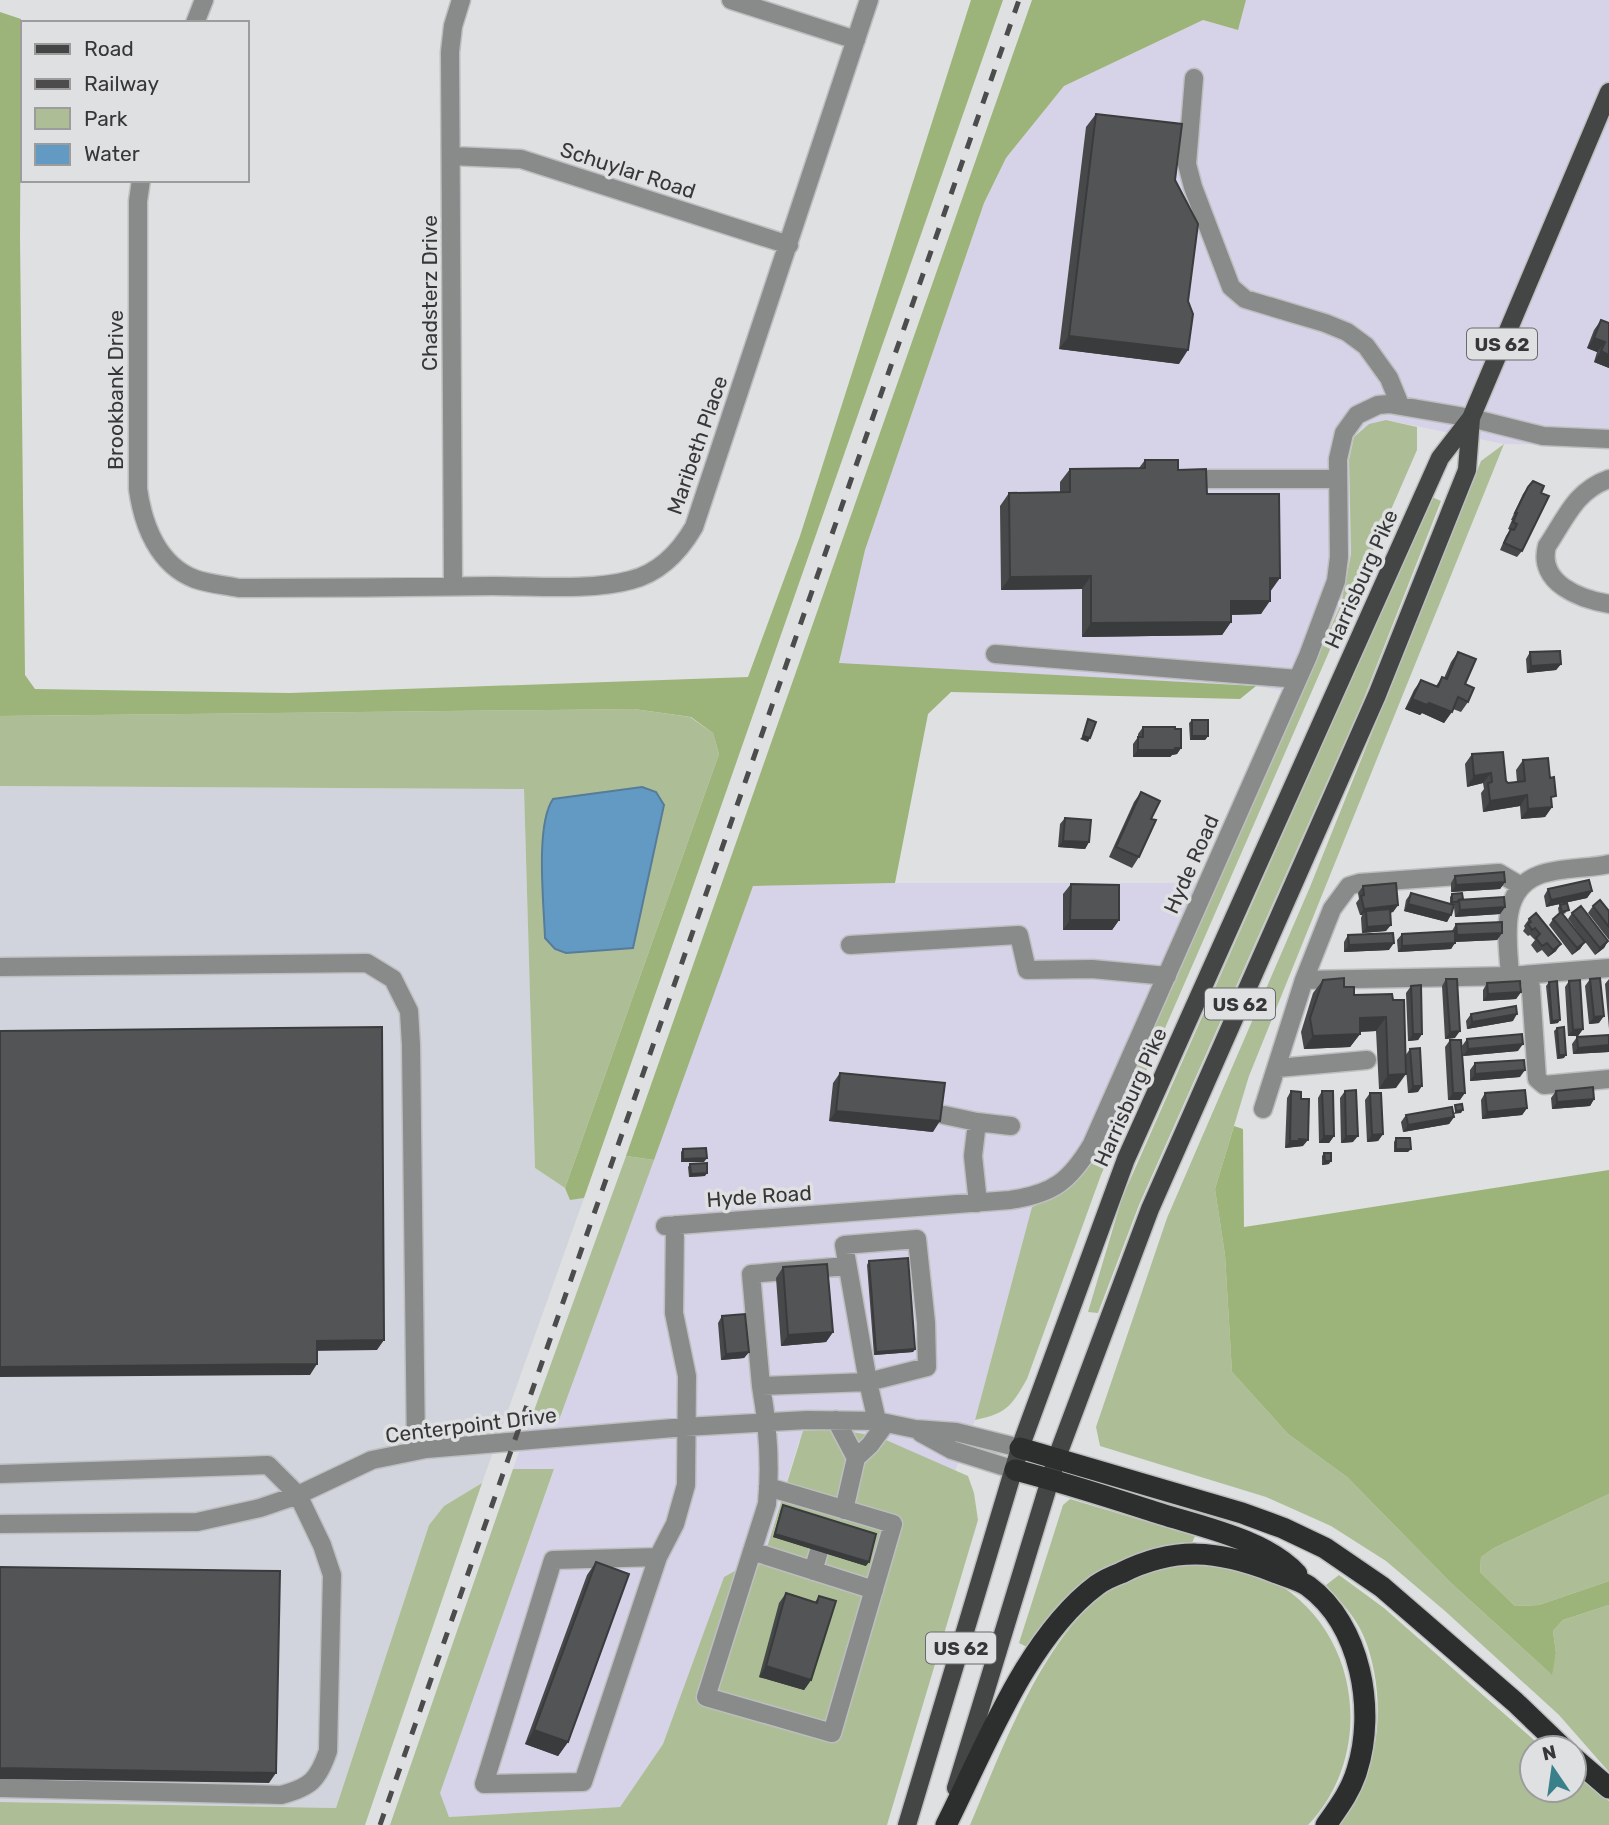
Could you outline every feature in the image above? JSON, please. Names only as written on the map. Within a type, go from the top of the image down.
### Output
[{"type":"highway","points":[[1020,1448],[1242,1513],[1283,1528],[1325,1548],[1382,1587],[1548,1734]]},
{"type":"highway","points":[[1015,1470],[1052,1479],[1242,1540],[1276,1557],[1292,1569],[1325,1604],[1343,1627],[1356,1661],[1365,1699],[1365,1735],[1357,1771],[1341,1804],[1326,1825]]},
{"type":"highway","points":[[946,1825],[1008,1701],[1037,1651],[1061,1620],[1098,1584],[1138,1564],[1164,1556],[1193,1552],[1249,1562],[1307,1585]]},
{"type":"highway","points":[[1588,1770],[1609,1788]]},
{"type":"main road","name":"Harrisburg Pike","points":[[907,1825],[1020,1448],[1126,1159],[1440,458],[1471,418],[1609,92]]},
{"type":"main road","name":"Harrisburg Pike","points":[[946,1825],[1057,1457],[1150,1209],[1377,695],[1467,470],[1471,418]]},
{"type":"street","points":[[196,21],[204,0]]},
{"type":"street","name":"Chadsterz Drive","points":[[453,586],[450,52],[453,26],[461,0]]},
{"type":"street","points":[[731,0],[856,40]]},
{"type":"street","name":"Maribeth Place","points":[[194,578],[239,588],[612,584],[632,580],[652,571],[676,552],[694,527],[869,0]]},
{"type":"street","points":[[1194,78],[1188,164],[1193,187],[1231,287],[1245,299],[1347,332],[1366,346],[1389,377],[1400,405]]},
{"type":"street","name":"Schuylar Road","points":[[451,156],[521,159],[789,245]]},
{"type":"street","name":"Brookbank Drive","points":[[141,182],[138,214],[138,489],[146,527],[155,544],[167,560],[194,578]]},
{"type":"street","name":"Hyde Road","points":[[685,1427],[687,1376],[674,1313],[670,1226],[1010,1200],[1040,1194],[1063,1182],[1074,1172],[1092,1144],[1167,976],[1298,678],[1336,580],[1339,557],[1339,449],[1349,424],[1367,409],[1377,405],[1400,405],[1471,418],[1543,436],[1609,439]]},
{"type":"street","points":[[1208,479],[1338,479]]},
{"type":"street","points":[[1609,479],[1595,484],[1580,495],[1547,546],[1545,555],[1551,574],[1570,593],[1609,604]]},
{"type":"street","points":[[995,654],[1298,678]]},
{"type":"street","points":[[1510,976],[1507,927],[1514,896],[1521,887],[1539,875],[1609,864]]},
{"type":"street","points":[[1264,1109],[1304,980],[1332,909],[1349,886],[1359,883],[1499,873],[1521,887]]},
{"type":"street","points":[[850,945],[1019,935],[1027,970],[1092,969],[1167,976]]},
{"type":"street","points":[[0,967],[367,962],[393,979],[409,1011],[411,1045],[416,1451]]},
{"type":"street","points":[[1304,980],[1510,976],[1609,968]]},
{"type":"street","points":[[1530,975],[1537,1079],[1544,1085],[1609,1079]]},
{"type":"street","points":[[1278,1068],[1367,1060]]},
{"type":"street","points":[[944,1115],[1011,1126]]},
{"type":"street","points":[[977,1122],[974,1156],[978,1203]]},
{"type":"street","points":[[761,1386],[868,1382],[926,1367],[926,1323],[917,1238],[844,1245],[868,1382],[882,1422],[870,1445],[856,1458],[843,1517]]},
{"type":"street","points":[[768,1487],[805,1507],[843,1517],[893,1524],[832,1733],[706,1698],[766,1504],[768,1487],[770,1470],[751,1274],[847,1266]]},
{"type":"street","points":[[836,1420],[856,1458]]},
{"type":"street","name":"Centerpoint Drive","points":[[0,1524],[197,1522],[260,1508],[298,1495],[372,1460],[416,1451],[685,1427],[836,1420],[882,1422],[915,1429],[956,1432],[1020,1448]]},
{"type":"street","points":[[658,1557],[553,1560],[484,1784],[583,1782],[658,1557],[675,1524],[686,1485],[685,1427]]},
{"type":"street","name":"Centerpoint Drive","points":[[915,1429],[952,1450],[1015,1470]]},
{"type":"street","points":[[0,1474],[268,1465],[298,1495],[322,1545],[332,1575],[328,1751],[320,1774],[300,1790],[281,1795],[0,1788]]},
{"type":"street","points":[[788,1563],[794,1543]]},
{"type":"street","points":[[752,1551],[874,1590]]},
{"type":"street","points":[[813,1571],[819,1552]]},
{"type":"street","points":[[841,1579],[846,1558]]},
{"type":"shaded area","points":[[1246,0],[1609,0],[1609,445],[1504,444],[1386,420],[1369,424],[1354,437],[1349,460],[1351,554],[1341,604],[1300,694],[1256,686],[839,664],[865,550],[984,203],[1006,158],[1064,86],[1203,20],[1238,30]]},
{"type":"shaded area","points":[[0,786],[524,789],[535,1168],[565,1188],[570,1199],[584,1198],[482,1483],[444,1506],[429,1525],[336,1808],[0,1802]]},
{"type":"shaded area","points":[[1216,883],[1094,1159],[1082,1177],[1057,1197],[1032,1207],[975,1420],[955,1471],[877,1436],[799,1441],[765,1554],[724,1577],[663,1744],[620,1807],[449,1817],[439,1793],[554,1470],[513,1469],[531,1419],[559,1420],[753,886]]},
{"type":"green space","points":[[971,0],[1003,0],[584,1198],[570,1200],[565,1188],[719,754],[713,733],[691,717],[634,709],[0,716],[0,12],[21,19],[20,238],[25,675],[35,689],[290,693],[748,677],[800,536]]},
{"type":"green space","points":[[1032,0],[1246,0],[1238,30],[1203,20],[1064,86],[1006,158],[984,203],[865,550],[839,663],[1256,686],[1240,699],[951,692],[928,714],[895,883],[753,886],[654,1160],[626,1156]]},
{"type":"green space","points":[[1386,420],[1417,427],[1417,450],[1101,1175],[1027,1379],[1017,1396],[1002,1411],[975,1420],[1032,1207],[1068,1188],[1094,1159],[1341,604],[1351,554],[1349,460],[1354,437],[1369,424]]},
{"type":"green space","points":[[1504,444],[1249,1076],[1215,1189],[1225,1255],[1232,1372],[1288,1434],[1347,1477],[1451,1583],[1551,1674],[1556,1653],[1553,1631],[1563,1620],[1609,1605],[1609,1772],[1588,1748],[1588,1734],[1576,1734],[1559,1715],[1445,1611],[1386,1561],[1331,1526],[1266,1497],[1100,1446],[1096,1427],[1167,1218],[1310,887],[1481,461]]},
{"type":"green space","points":[[1432,497],[1441,501],[1362,703],[1139,1205],[1098,1313],[1088,1312],[1122,1198]]},
{"type":"green space","points":[[634,709],[690,717],[713,733],[719,754],[565,1188],[535,1168],[524,789],[0,786],[0,716]],"holes":[[[656,792],[663,806],[663,815],[555,949],[545,938],[543,831],[548,807]]]},
{"type":"green space","points":[[1234,1126],[1243,1129],[1244,1227],[1609,1170],[1609,1494],[1494,1548],[1481,1557],[1480,1572],[1515,1606],[1539,1605],[1609,1581],[1609,1605],[1563,1620],[1553,1631],[1556,1653],[1552,1675],[1451,1583],[1347,1477],[1288,1434],[1232,1372],[1225,1255],[1215,1189]]},
{"type":"green space","points":[[626,1156],[654,1160],[559,1420],[531,1419]]},
{"type":"green space","points":[[832,1429],[877,1436],[968,1476],[978,1520],[887,1825],[390,1825],[513,1469],[554,1469],[440,1793],[449,1817],[620,1807],[663,1744],[724,1577],[765,1554],[803,1431]]},
{"type":"green space","points":[[482,1483],[365,1825],[0,1825],[0,1802],[336,1808],[429,1525],[444,1506]]},
{"type":"green space","points":[[1609,1494],[1609,1581],[1539,1605],[1515,1606],[1480,1572],[1481,1557],[1494,1548]]},
{"type":"green space","points":[[1070,1499],[1195,1536],[1192,1543],[1150,1550],[1120,1561],[1089,1581],[1061,1603],[1027,1647],[1019,1643],[1063,1505]]},
{"type":"green space","points":[[1201,1563],[1247,1570],[1273,1581],[1303,1603],[1325,1630],[1341,1661],[1349,1695],[1350,1730],[1344,1764],[1330,1796],[1308,1825],[970,1825],[1032,1687],[1052,1652],[1075,1621],[1101,1596],[1129,1578],[1174,1566]]},
{"type":"green space","points":[[1339,1575],[1384,1608],[1527,1734],[1518,1734],[1518,1804],[1588,1804],[1588,1785],[1609,1801],[1609,1825],[1336,1825],[1368,1769],[1376,1737],[1378,1703],[1373,1668],[1361,1630],[1326,1585]]},
{"type":"water","points":[[642,787],[656,792],[664,805],[633,948],[566,953],[555,949],[545,938],[542,866],[544,827],[553,799]]},
{"type":"building","points":[[1096,114],[1182,124],[1175,180],[1198,224],[1188,301],[1193,314],[1188,350],[1069,336]]},
{"type":"building","points":[[1601,320],[1609,323],[1609,355],[1601,351],[1605,342],[1594,338]]},
{"type":"building","points":[[1145,460],[1178,460],[1178,470],[1206,469],[1207,494],[1279,494],[1280,578],[1270,578],[1270,601],[1231,601],[1231,622],[1091,623],[1091,576],[1010,577],[1009,493],[1070,492],[1070,469],[1145,468]]},
{"type":"building","points":[[1533,481],[1544,486],[1541,493],[1549,496],[1522,551],[1504,543],[1511,529],[1514,530],[1517,524],[1513,522],[1515,513]]},
{"type":"building","points":[[1560,651],[1561,664],[1531,666],[1530,652]]},
{"type":"building","points":[[1458,652],[1476,659],[1465,684],[1474,688],[1468,702],[1458,697],[1452,712],[1412,699],[1421,680],[1438,687],[1442,677],[1447,679]]},
{"type":"building","points":[[1088,719],[1096,722],[1090,738],[1083,736]]},
{"type":"building","points":[[1192,720],[1208,720],[1208,736],[1192,736]]},
{"type":"building","points":[[1143,727],[1181,729],[1181,748],[1138,750],[1138,737],[1143,737]]},
{"type":"building","points":[[1503,752],[1508,783],[1525,781],[1523,760],[1548,758],[1550,778],[1554,777],[1556,796],[1551,797],[1552,807],[1528,809],[1527,795],[1490,801],[1488,783],[1492,782],[1491,773],[1474,776],[1472,754]]},
{"type":"building","points":[[1141,792],[1160,801],[1151,819],[1156,820],[1139,857],[1116,847]]},
{"type":"building","points":[[1065,818],[1091,820],[1089,842],[1063,841]]},
{"type":"building","points":[[1504,872],[1505,882],[1456,885],[1455,876]]},
{"type":"building","points":[[1589,880],[1592,891],[1551,900],[1548,889]]},
{"type":"building","points":[[1396,883],[1398,905],[1364,909],[1361,896],[1364,895],[1363,886]]},
{"type":"building","points":[[1071,884],[1119,885],[1119,920],[1070,920]]},
{"type":"building","points":[[1411,893],[1454,905],[1451,915],[1408,904]]},
{"type":"building","points":[[1462,893],[1463,899],[1452,902],[1452,894]]},
{"type":"building","points":[[1504,897],[1505,907],[1460,910],[1459,900]]},
{"type":"building","points":[[1600,900],[1609,911],[1609,927],[1593,906]]},
{"type":"building","points":[[1567,903],[1569,910],[1562,912],[1560,905]]},
{"type":"building","points":[[1581,906],[1608,941],[1600,948],[1572,913]]},
{"type":"building","points":[[1390,909],[1391,925],[1367,927],[1366,911]]},
{"type":"building","points":[[1561,912],[1585,942],[1577,948],[1553,919]]},
{"type":"building","points":[[1536,913],[1561,944],[1553,950],[1547,943],[1542,946],[1536,938],[1540,934],[1528,924],[1531,922],[1529,919]]},
{"type":"building","points":[[1502,922],[1502,933],[1457,935],[1456,924]]},
{"type":"building","points":[[1455,931],[1455,943],[1402,946],[1402,934]]},
{"type":"building","points":[[1393,933],[1394,943],[1349,945],[1348,935]]},
{"type":"building","points":[[1344,978],[1344,987],[1354,987],[1354,995],[1392,994],[1393,1000],[1404,1000],[1406,1074],[1388,1075],[1386,1017],[1360,1018],[1360,1034],[1313,1036],[1310,1018],[1323,980]]},
{"type":"building","points":[[1600,978],[1604,1016],[1594,1017],[1590,979]]},
{"type":"building","points":[[1446,979],[1457,979],[1460,1031],[1450,1032]]},
{"type":"building","points":[[1580,980],[1583,1029],[1573,1030],[1569,981]]},
{"type":"building","points":[[1520,981],[1521,992],[1488,994],[1487,983]]},
{"type":"building","points":[[1557,981],[1560,1020],[1552,1021],[1549,982]]},
{"type":"building","points":[[1421,985],[1422,1034],[1413,1034],[1411,986]]},
{"type":"building","points":[[1516,1006],[1517,1014],[1472,1022],[1471,1014]]},
{"type":"building","points":[[382,1027],[384,1340],[317,1341],[317,1364],[0,1367],[0,1031]]},
{"type":"building","points":[[1564,1027],[1566,1055],[1559,1055],[1557,1028]]},
{"type":"building","points":[[1522,1034],[1523,1044],[1468,1049],[1467,1039]]},
{"type":"building","points":[[1609,1035],[1609,1045],[1578,1048],[1577,1037]]},
{"type":"building","points":[[1450,1040],[1461,1040],[1465,1093],[1453,1093]]},
{"type":"building","points":[[1420,1048],[1422,1086],[1413,1086],[1410,1049]]},
{"type":"building","points":[[1524,1060],[1525,1070],[1475,1074],[1475,1063]]},
{"type":"building","points":[[840,1073],[945,1083],[940,1121],[836,1111]]},
{"type":"building","points":[[1593,1087],[1594,1099],[1557,1102],[1556,1091]]},
{"type":"building","points":[[1356,1090],[1358,1136],[1346,1136],[1345,1091]]},
{"type":"building","points":[[1525,1090],[1527,1108],[1487,1112],[1485,1093]]},
{"type":"building","points":[[1291,1091],[1301,1092],[1301,1099],[1309,1099],[1308,1140],[1290,1141]]},
{"type":"building","points":[[1322,1091],[1333,1091],[1334,1136],[1324,1136]]},
{"type":"building","points":[[1370,1093],[1381,1093],[1383,1134],[1372,1135]]},
{"type":"building","points":[[1462,1104],[1463,1110],[1456,1111],[1455,1105]]},
{"type":"building","points":[[1452,1107],[1454,1117],[1408,1125],[1406,1115]]},
{"type":"building","points":[[1396,1138],[1410,1138],[1411,1149],[1396,1149]]},
{"type":"building","points":[[706,1148],[707,1158],[683,1159],[683,1149]]},
{"type":"building","points":[[1324,1153],[1331,1153],[1331,1161],[1325,1161]]},
{"type":"building","points":[[707,1163],[707,1173],[691,1174],[690,1164]]},
{"type":"building","points":[[908,1258],[915,1349],[876,1352],[869,1261]]},
{"type":"building","points":[[827,1264],[833,1332],[788,1335],[783,1267]]},
{"type":"building","points":[[745,1314],[749,1352],[726,1354],[722,1316]]},
{"type":"building","points":[[783,1505],[876,1534],[869,1562],[775,1534]]},
{"type":"building","points":[[596,1562],[629,1574],[568,1742],[534,1730]]},
{"type":"building","points":[[0,1567],[280,1571],[276,1773],[0,1768]]},
{"type":"building","points":[[786,1593],[817,1603],[819,1596],[836,1601],[811,1680],[766,1666]]},
{"type":"railway","points":[[380,1825],[1019,0]]}]
